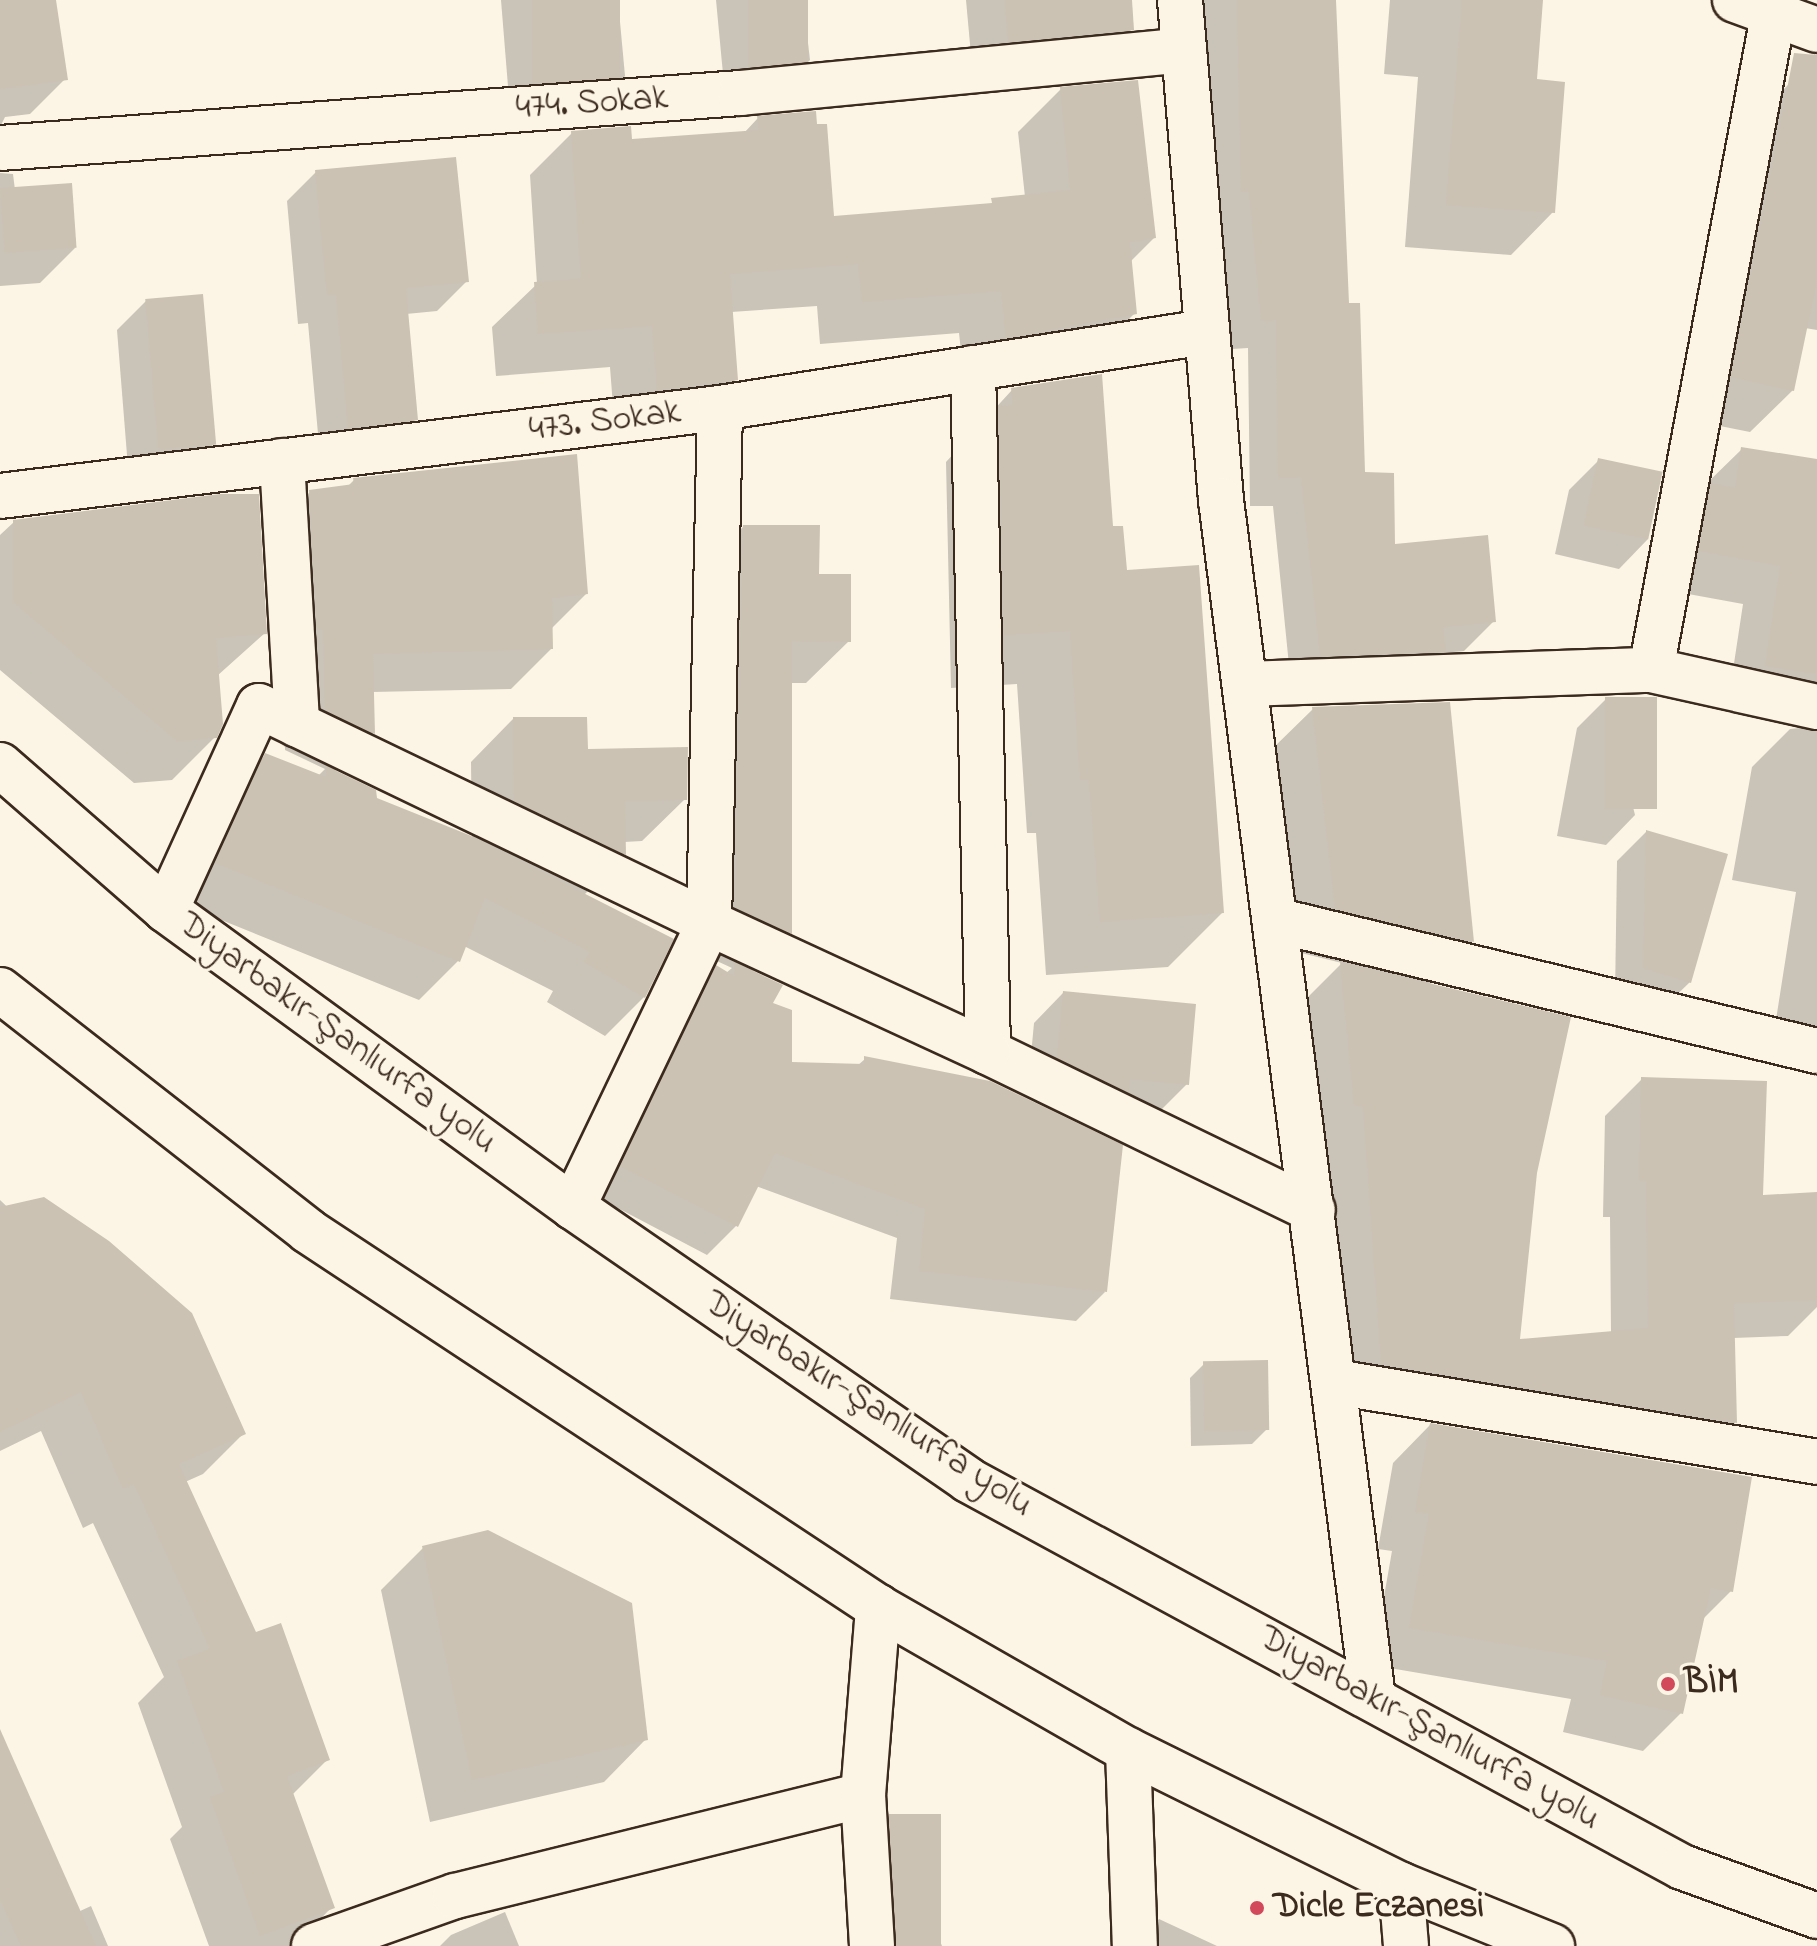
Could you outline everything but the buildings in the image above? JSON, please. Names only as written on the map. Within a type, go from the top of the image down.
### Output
[{"type":"main road","points":[[1180,0],[1207,332],[1245,684],[1373,1698]]},
{"type":"main road","points":[[1651,670],[1761,4],[1817,30]]},
{"type":"main road","name":"474. Sokak","points":[[0,148],[740,93],[1184,50]]},
{"type":"main road","name":"473. Sokak","points":[[0,496],[720,408],[1207,332]]},
{"type":"main road","points":[[973,368],[988,1052]]},
{"type":"main road","points":[[573,1207],[709,923],[720,408]]},
{"type":"main road","points":[[282,461],[297,725]]},
{"type":"main road","points":[[1245,684],[1651,670],[1817,707]]},
{"type":"main road","points":[[166,910],[259,706],[1313,1210]]},
{"type":"main road","name":"Diyarbakır-Şanlıurfa yolu","points":[[0,765],[166,910],[573,1207],[968,1480],[1682,1867],[1817,1916]]},
{"type":"main road","points":[[1275,920],[1817,1051]]},
{"type":"main road","points":[[0,990],[308,1231],[878,1607],[1128,1750],[1401,1885],[1552,1946]]},
{"type":"main road","points":[[1335,1382],[1817,1462]]},
{"type":"main road","points":[[872,1946],[863,1795],[878,1607]]},
{"type":"main road","points":[[1128,1750],[1135,1946]]},
{"type":"main road","points":[[314,1946],[455,1896],[863,1795]]},
{"type":"main road","points":[[1401,1885],[1406,1946]]},
{"type":"place","name":"BİM","points":[[1668,1684]]},
{"type":"place","name":"Dicle Eczanesi","points":[[1257,1908]]}]
